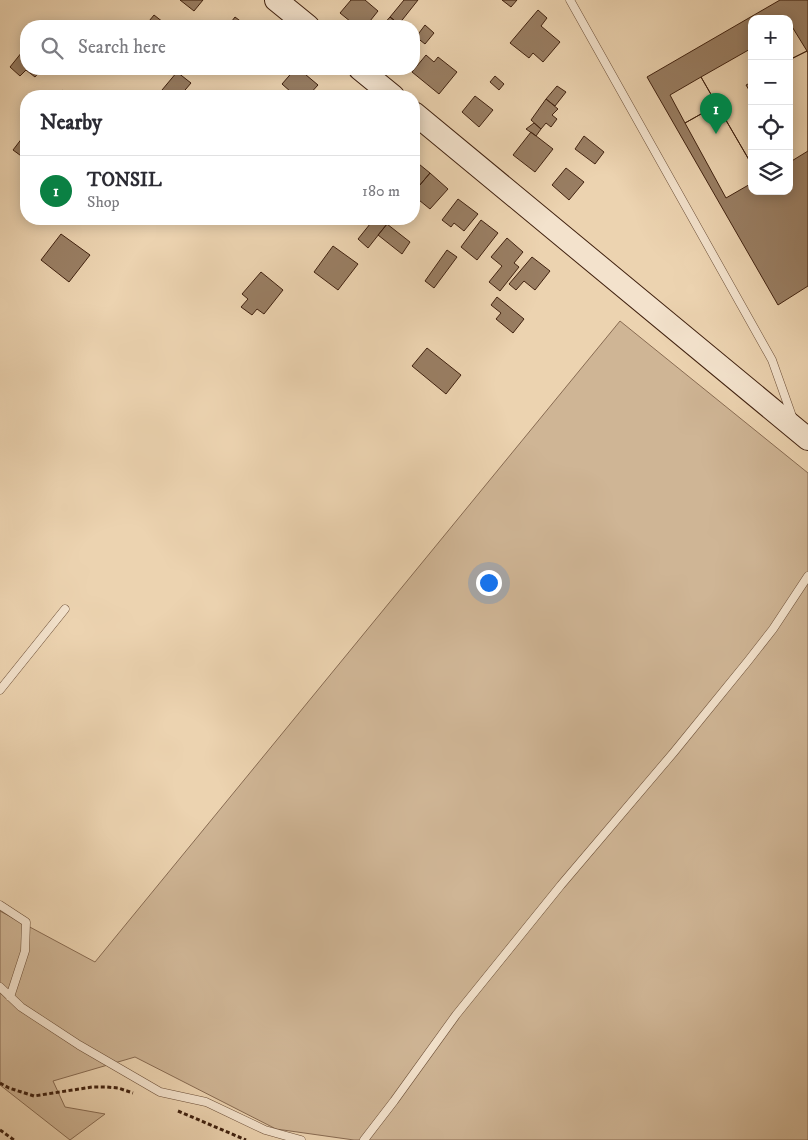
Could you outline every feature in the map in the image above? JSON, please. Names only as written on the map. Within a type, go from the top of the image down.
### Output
[{"type":"street","points":[[276,0],[301,20]]},
{"type":"street","points":[[367,75],[386,90]]},
{"type":"street","points":[[420,118],[803,434]]},
{"type":"lane","points":[[570,0],[772,360],[803,434]]},
{"type":"lane","points":[[364,1140],[394,1102],[456,1014],[748,661],[773,629],[808,576]]},
{"type":"lane","points":[[0,690],[65,609]]},
{"type":"lane","points":[[0,905],[26,922],[25,951],[10,997]]},
{"type":"lane","points":[[0,987],[21,1007],[79,1045],[160,1092],[206,1102],[265,1130],[301,1140]]},
{"type":"path","points":[[0,1083],[16,1091],[34,1096],[107,1087],[118,1088],[135,1094]]},
{"type":"path","points":[[174,1109],[246,1140]]},
{"type":"path","points":[[0,1130],[14,1140]]},
{"type":"shaded area","points":[[620,321],[808,473],[808,1140],[354,1140],[276,1129],[135,1057],[53,1081],[65,1107],[105,1114],[70,1140],[0,1085],[0,911],[95,962]]},
{"type":"building","points":[[180,0],[203,0],[194,11]]},
{"type":"building","points":[[351,0],[365,0],[378,11],[371,20],[349,20],[340,13]]},
{"type":"building","points":[[404,0],[418,0],[402,20],[394,20],[390,17]]},
{"type":"building","points":[[502,0],[517,0],[511,7]]},
{"type":"building","points":[[780,0],[808,0],[808,286],[778,305],[647,77],[748,19],[748,195],[793,195],[793,15],[754,15]]},
{"type":"building","points":[[538,10],[547,18],[541,26],[560,42],[543,62],[533,53],[529,58],[510,43]]},
{"type":"building","points":[[154,15],[160,20],[150,20]]},
{"type":"building","points":[[425,25],[434,33],[425,44],[420,40],[420,32]]},
{"type":"building","points":[[793,28],[807,51],[793,58]]},
{"type":"building","points":[[748,50],[748,84],[746,85],[748,88],[748,158],[701,77]]},
{"type":"building","points":[[807,51],[808,53],[808,151],[793,160],[793,60],[793,58]]},
{"type":"building","points":[[20,54],[21,75],[20,76],[10,67]]},
{"type":"building","points":[[426,55],[434,62],[438,57],[457,72],[439,94],[416,75],[420,75],[420,62]]},
{"type":"building","points":[[174,75],[181,75],[191,83],[185,90],[162,90]]},
{"type":"building","points":[[290,75],[306,75],[318,85],[313,90],[289,90],[282,84]]},
{"type":"building","points":[[495,76],[504,84],[499,90],[490,82]]},
{"type":"building","points":[[701,77],[717,105],[685,123],[670,95]]},
{"type":"building","points":[[557,86],[566,92],[555,106],[546,99]]},
{"type":"building","points":[[475,96],[493,110],[479,127],[462,112]]},
{"type":"building","points":[[546,99],[558,109],[552,115],[557,119],[551,127],[546,123],[541,129],[531,120]]},
{"type":"building","points":[[717,105],[748,158],[748,185],[726,198],[685,123]]},
{"type":"building","points":[[534,123],[541,129],[536,136],[526,129]]},
{"type":"building","points":[[531,132],[553,149],[535,172],[513,155]]},
{"type":"building","points":[[584,136],[604,152],[595,164],[575,149]]},
{"type":"building","points":[[20,141],[20,155],[13,150]]},
{"type":"building","points":[[420,165],[430,173],[420,185]]},
{"type":"building","points":[[566,168],[584,182],[569,200],[552,185]]},
{"type":"building","points":[[430,173],[448,189],[430,209],[420,201],[420,185]]},
{"type":"building","points":[[458,199],[478,214],[464,231],[454,223],[451,227],[442,220]]},
{"type":"building","points":[[481,220],[498,233],[477,260],[461,247]]},
{"type":"building","points":[[369,225],[386,225],[368,248],[358,239]]},
{"type":"building","points":[[388,225],[410,242],[402,254],[378,235]]},
{"type":"building","points":[[61,234],[90,255],[69,282],[41,260]]},
{"type":"building","points":[[507,238],[523,252],[514,263],[519,267],[500,291],[489,282],[502,266],[491,257]]},
{"type":"building","points":[[333,246],[358,264],[338,290],[314,272]]},
{"type":"building","points":[[447,250],[457,257],[434,288],[425,281]]},
{"type":"building","points":[[532,257],[550,271],[535,290],[524,281],[516,290],[509,284]]},
{"type":"building","points":[[261,272],[283,290],[264,314],[257,309],[252,315],[241,307],[248,299],[242,294]]},
{"type":"building","points":[[497,297],[524,319],[513,333],[496,319],[501,313],[491,305]]},
{"type":"building","points":[[427,348],[461,375],[446,394],[412,366]]},
{"type":"place","name":"TONSIL","points":[[716,134]]}]
